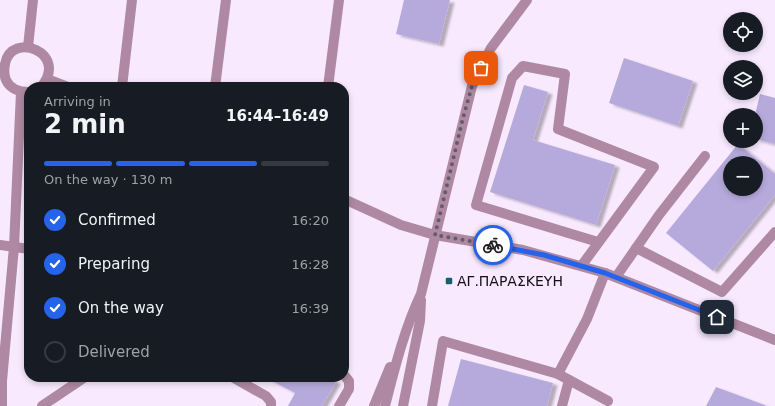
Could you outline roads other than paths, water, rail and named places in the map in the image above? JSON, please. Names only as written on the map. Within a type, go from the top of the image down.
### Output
[{"type":"street","points":[[28,47],[33,0]]},
{"type":"street","points":[[123,82],[132,0]]},
{"type":"street","points":[[216,82],[226,0]]},
{"type":"street","points":[[329,82],[339,0]]},
{"type":"street","points":[[403,406],[420,321],[421,294],[472,86],[491,48],[527,0]]},
{"type":"street","points":[[24,92],[12,87],[6,80],[4,70],[3,59],[19,48],[28,47],[38,50],[46,58],[49,68],[47,79],[45,82]]},
{"type":"street","points":[[582,265],[654,167],[558,129],[565,74],[523,66],[512,78],[476,204],[598,242]]},
{"type":"street","points":[[47,79],[55,82]]},
{"type":"street","points":[[2,406],[2,381],[14,247],[24,106]]},
{"type":"street","points":[[616,277],[705,156]]},
{"type":"street","points":[[349,201],[401,225],[435,235],[523,250],[582,265],[775,340]]},
{"type":"street","points":[[636,248],[722,292],[775,232]]},
{"type":"street","points":[[0,245],[24,249]]},
{"type":"street","points":[[558,374],[586,319],[605,273]]},
{"type":"street","points":[[385,406],[400,347],[409,319],[421,294]]},
{"type":"street","points":[[432,406],[443,341],[558,374],[608,401]]},
{"type":"street","points":[[374,406],[400,347]]},
{"type":"street","points":[[562,406],[570,380]]},
{"type":"street","points":[[42,406],[78,382]]},
{"type":"street","points":[[241,382],[266,396],[271,402],[271,406]]},
{"type":"street","points":[[339,406],[349,389],[349,382]]},
{"type":"place","name":"ΑΓ.ΠΑΡΑΣΚΕΥΗ","points":[[449,281]]}]
